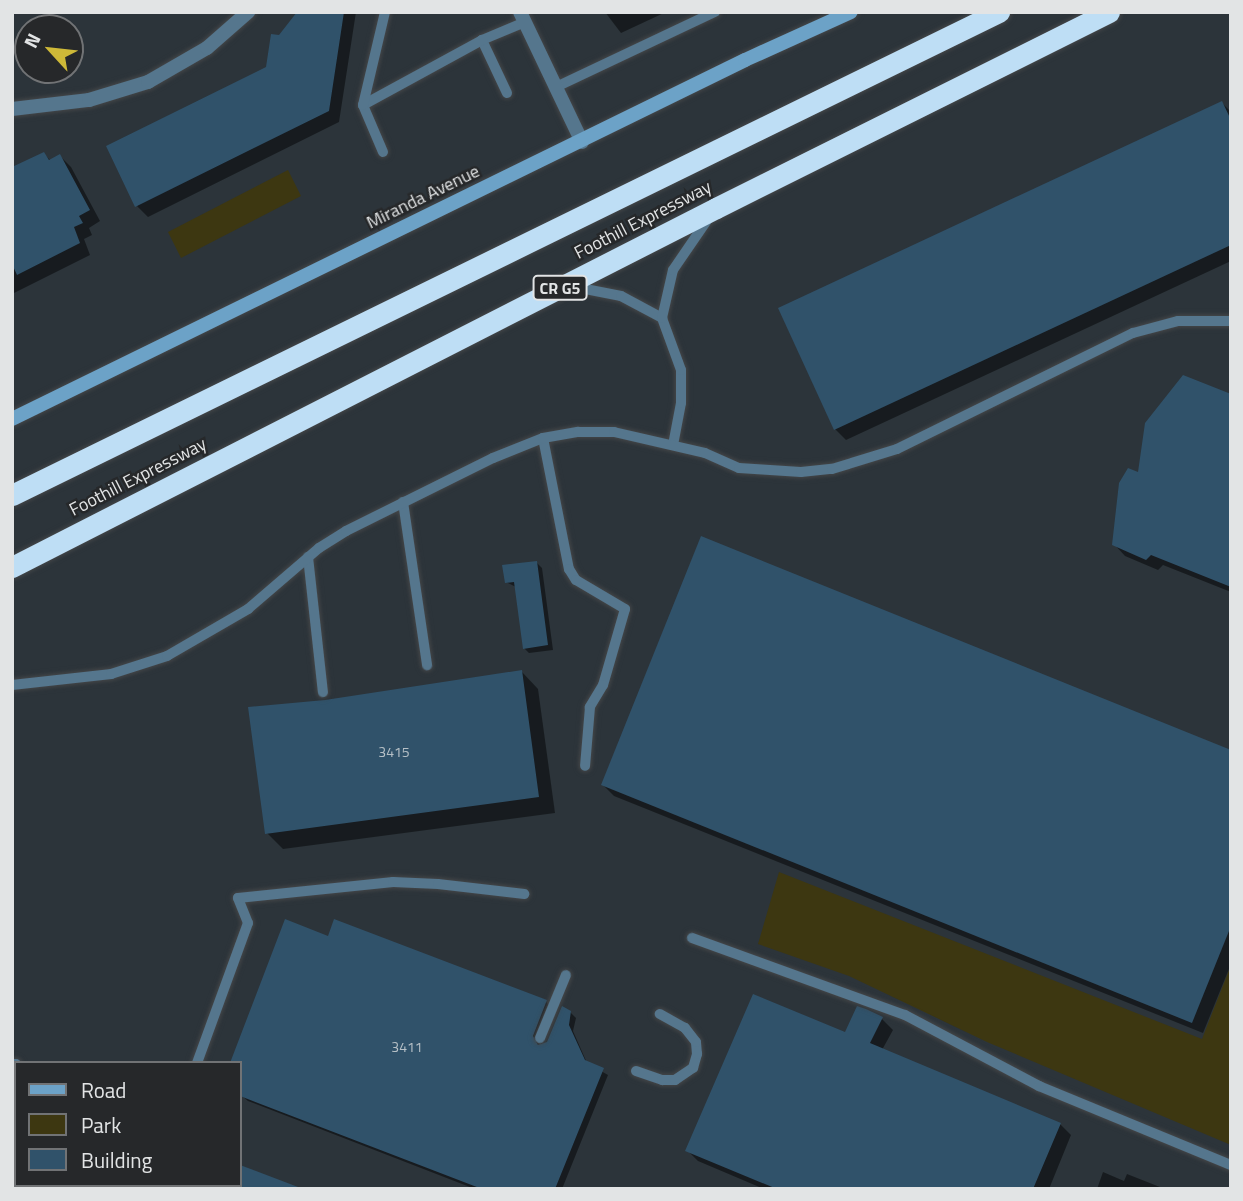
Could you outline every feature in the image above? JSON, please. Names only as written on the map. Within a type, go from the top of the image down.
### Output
[{"type":"highway","name":"Foothill Expressway","points":[[12,495],[999,12]]},
{"type":"highway","name":"Foothill Expressway","points":[[12,567],[716,208],[1110,12]]},
{"type":"street","points":[[12,109],[89,100],[148,82],[207,48],[248,12]]},
{"type":"street","name":"Miranda Avenue","points":[[12,419],[745,60],[851,12]]},
{"type":"street","points":[[522,17],[582,142]]},
{"type":"lane","points":[[383,152],[363,105],[385,12]]},
{"type":"lane","points":[[556,88],[715,12]]},
{"type":"lane","points":[[363,105],[522,17]]},
{"type":"lane","points":[[482,40],[507,93]]},
{"type":"lane","points":[[673,445],[681,403],[681,370],[662,318],[673,270],[716,208]]},
{"type":"lane","points":[[565,285],[621,296],[662,318]]},
{"type":"lane","points":[[12,685],[111,674],[167,656],[248,609],[308,557],[346,531],[494,458],[543,438],[578,432],[614,432],[705,453],[739,468],[801,472],[832,469],[897,449],[1133,333],[1178,321],[1231,321]]},
{"type":"lane","points":[[543,438],[569,569],[576,580],[625,610],[603,685],[590,707],[585,765]]},
{"type":"lane","points":[[403,502],[427,665]]},
{"type":"lane","points":[[308,557],[323,692]]},
{"type":"lane","points":[[198,1061],[248,923],[238,898],[393,882],[438,884],[524,894]]},
{"type":"lane","points":[[692,939],[905,1015],[1039,1086],[1231,1165]]},
{"type":"lane","points":[[540,1038],[566,975]]},
{"type":"lane","points":[[636,1071],[662,1080],[675,1080],[692,1068],[697,1054],[696,1042],[685,1028],[660,1014]]},
{"type":"shaded area","points":[[12,12],[1231,12],[1231,1189],[12,1189]]},
{"type":"green space","points":[[288,170],[301,196],[181,258],[168,232]]},
{"type":"green space","points":[[779,872],[1202,1039],[1231,965],[1231,1145],[987,1042],[849,976],[758,944]]},
{"type":"building","points":[[297,12],[344,12],[329,111],[135,207],[106,146],[266,67],[271,34],[279,35]]},
{"type":"building","points":[[1222,101],[1231,120],[1231,245],[834,430],[778,308]]},
{"type":"building","points":[[44,152],[49,160],[60,154],[90,210],[79,216],[83,223],[74,227],[80,243],[17,275],[12,264],[12,167]]},
{"type":"building","points":[[1183,375],[1231,394],[1231,587],[1151,555],[1146,560],[1112,545],[1119,483],[1128,468],[1138,472],[1145,423]]},
{"type":"building","points":[[701,536],[1231,750],[1231,926],[1192,1023],[601,785]]},
{"type":"building","points":[[537,561],[548,645],[523,649],[514,582],[505,583],[502,565]]},
{"type":"building","points":[[522,670],[539,797],[265,834],[248,707],[325,700]]},
{"type":"building","points":[[285,919],[328,936],[334,919],[547,1000],[533,1036],[538,1045],[547,1042],[562,1006],[571,1011],[569,1025],[585,1060],[604,1068],[555,1189],[482,1189],[242,1097],[242,1061],[231,1061]]},
{"type":"building","points":[[753,994],[845,1032],[857,1006],[866,1009],[883,1017],[870,1043],[1061,1123],[1033,1189],[777,1189],[685,1151]]},
{"type":"building","points":[[242,1166],[298,1187],[298,1189],[240,1189]]}]
